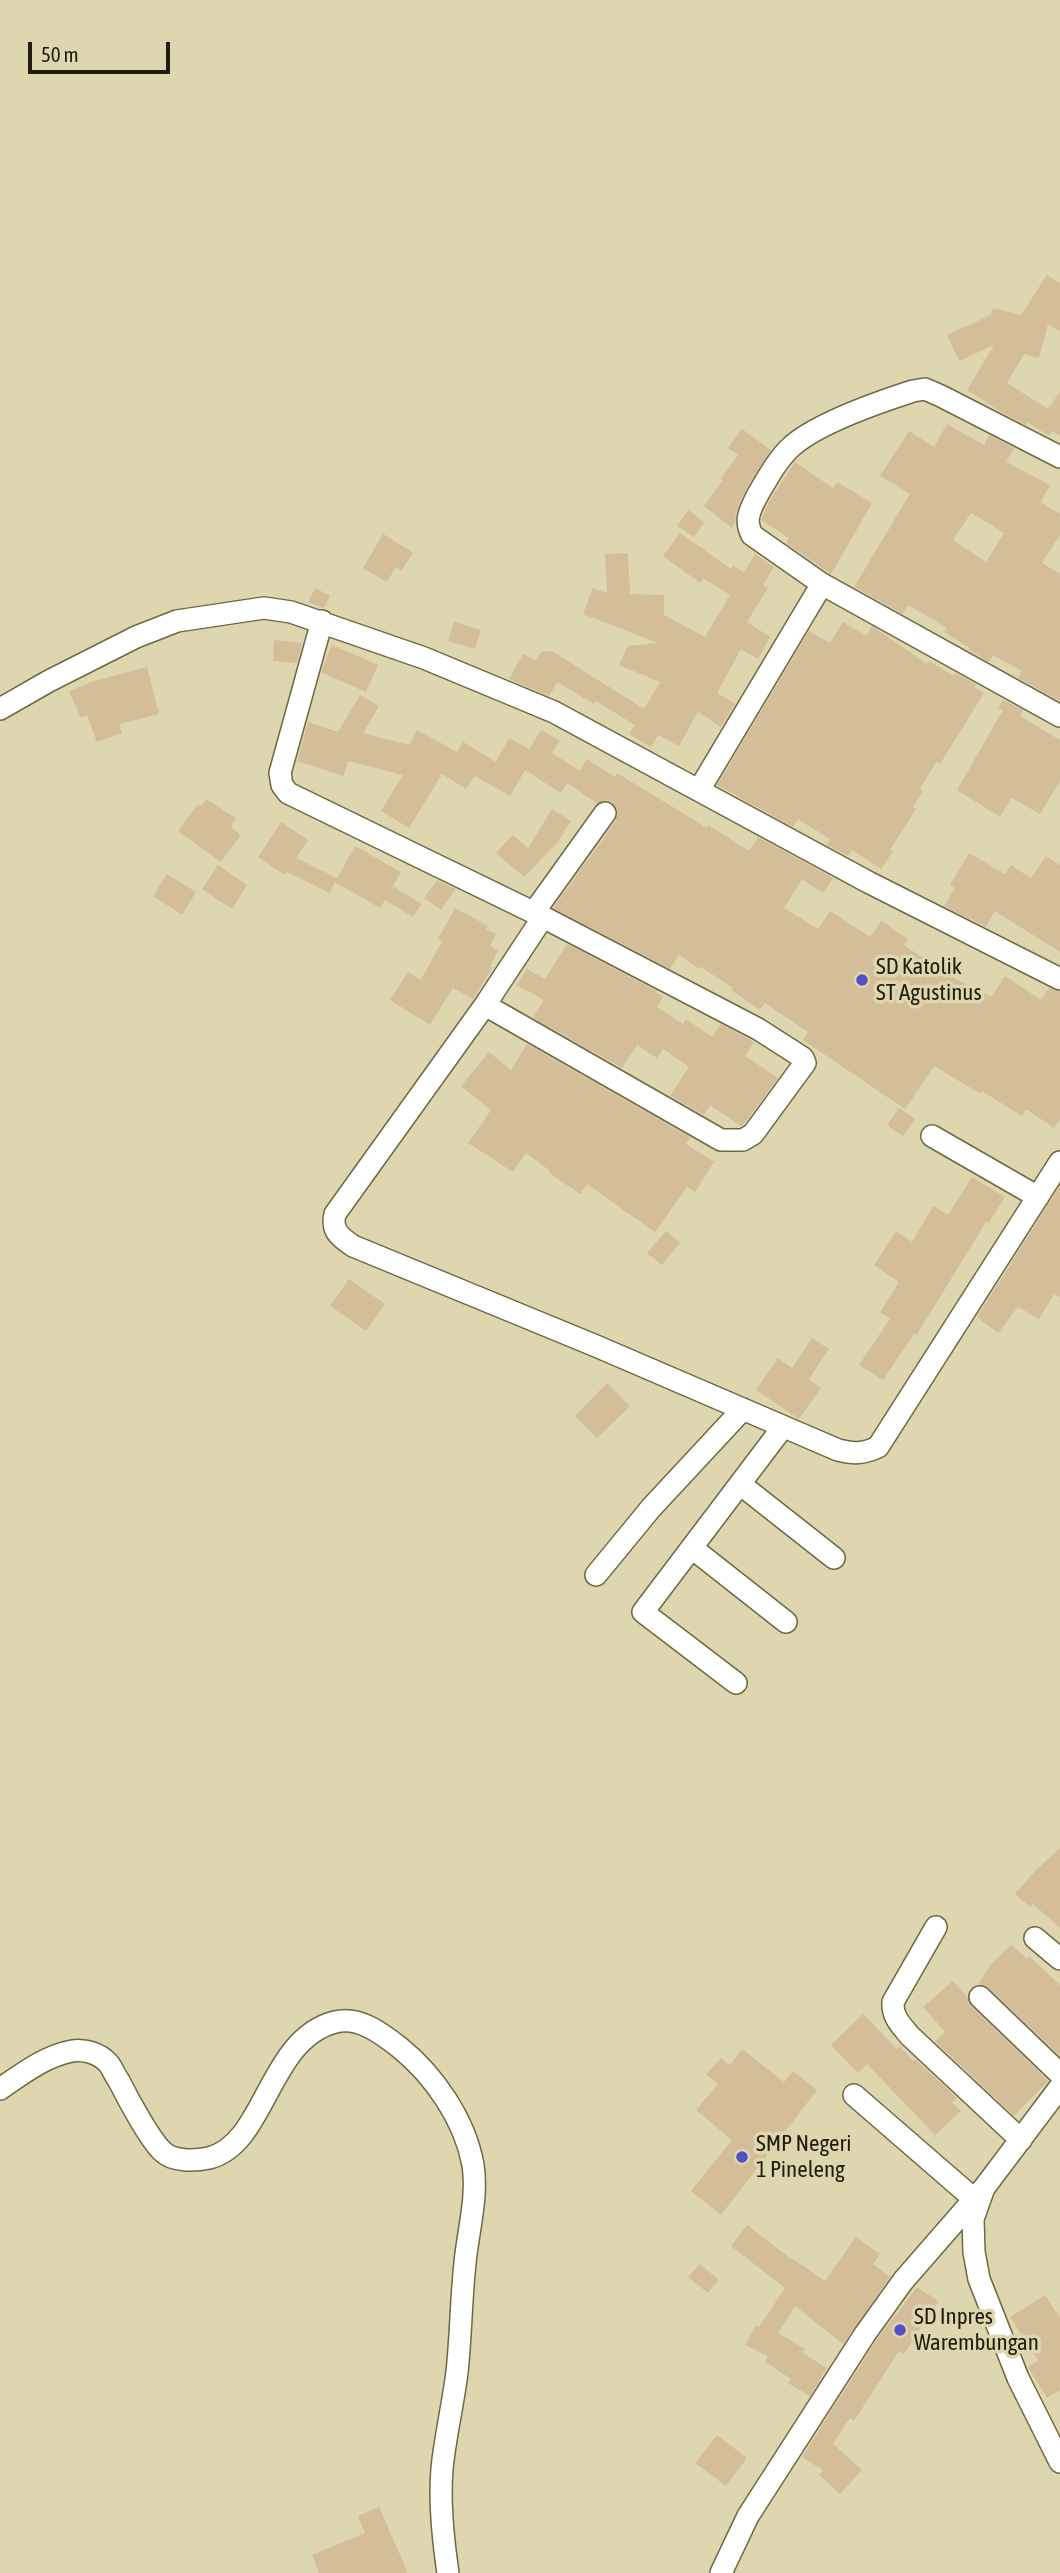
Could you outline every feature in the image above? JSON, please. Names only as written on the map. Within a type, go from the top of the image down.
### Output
[{"type":"street","points":[[1060,457],[925,389],[894,397],[818,429],[792,446],[779,461],[748,512],[747,526],[752,535],[822,584],[1060,716]]},
{"type":"street","points":[[699,790],[822,584]]},
{"type":"street","points":[[0,709],[136,637],[177,621],[264,608],[291,612],[472,677],[554,712],[868,882],[1060,979]]},
{"type":"street","points":[[322,621],[280,773],[282,785],[295,796],[538,915],[758,1029],[803,1058],[803,1067],[753,1134],[743,1140],[721,1140],[485,1005]]},
{"type":"street","points":[[605,813],[538,915],[485,1005],[335,1214],[333,1223],[337,1235],[353,1246],[838,1450],[855,1454],[866,1453],[878,1447],[1060,1162]]},
{"type":"street","points":[[932,1136],[1038,1197]]},
{"type":"street","points":[[596,1575],[650,1508],[743,1409]]},
{"type":"street","points":[[736,1683],[643,1612],[783,1427]]},
{"type":"street","points":[[740,1484],[834,1558]]},
{"type":"street","points":[[692,1548],[786,1622]]},
{"type":"street","points":[[936,1927],[893,2002],[896,2020],[1021,2140]]},
{"type":"street","points":[[1035,1938],[1060,1959]]},
{"type":"street","points":[[980,1997],[1060,2074]]},
{"type":"street","points":[[0,2089],[37,2064],[60,2055],[86,2051],[98,2055],[108,2063],[162,2152],[185,2160],[201,2160],[219,2155],[232,2146],[244,2131],[286,2059],[324,2026],[350,2020],[374,2029],[401,2049],[428,2075],[460,2125],[471,2156],[475,2183],[462,2294],[457,2372],[442,2472],[443,2540],[448,2573]]},
{"type":"street","points":[[721,2573],[748,2515],[857,2346],[903,2281],[979,2193],[1060,2087]]},
{"type":"street","points":[[854,2095],[979,2193]]},
{"type":"street","points":[[979,2193],[973,2219],[974,2252],[979,2279],[1018,2378],[1060,2462]]},
{"type":"building","points":[[1047,275],[1060,284],[1060,332],[1048,324],[1039,358],[1024,354],[1007,383],[1048,409],[1060,392],[1060,436],[1052,431],[1049,436],[1027,422],[1026,425],[967,390],[994,345],[959,361],[947,335],[991,315],[993,308],[1021,315]]},
{"type":"building","points":[[947,424],[984,445],[989,435],[1014,448],[1006,462],[1050,485],[1041,502],[1060,514],[1060,535],[1042,563],[1060,574],[1060,701],[1018,678],[1022,671],[993,655],[989,662],[969,650],[970,648],[944,632],[947,628],[908,605],[903,614],[854,587],[910,494],[880,476],[909,431],[934,447]],"holes":[[[971,513],[1004,533],[986,562],[953,540]]]},
{"type":"building","points":[[742,429],[771,450],[743,495],[732,528],[704,506],[738,455],[728,448]]},
{"type":"building","points":[[795,462],[833,488],[837,482],[872,503],[831,574],[786,543],[789,538],[761,520],[769,502]]},
{"type":"building","points":[[688,510],[704,522],[694,537],[677,526]]},
{"type":"building","points":[[680,533],[731,569],[733,566],[744,572],[755,554],[774,567],[763,585],[768,588],[747,622],[770,637],[758,659],[741,649],[717,693],[735,704],[721,727],[698,712],[679,746],[658,735],[651,747],[629,734],[635,725],[596,701],[594,704],[557,682],[549,696],[509,679],[523,654],[535,661],[541,652],[552,651],[644,709],[660,682],[619,665],[628,646],[658,643],[583,614],[593,588],[607,593],[605,554],[628,553],[630,594],[664,595],[664,615],[705,637],[730,595],[703,578],[700,583],[663,556]]},
{"type":"building","points":[[383,534],[413,553],[401,571],[396,567],[387,582],[363,568]]},
{"type":"building","points":[[315,588],[330,596],[324,608],[308,602]]},
{"type":"building","points":[[454,622],[481,630],[475,649],[448,641]]},
{"type":"building","points":[[843,622],[866,636],[872,626],[927,664],[929,661],[954,676],[955,673],[976,684],[974,687],[984,693],[940,764],[936,762],[920,789],[923,791],[913,807],[916,809],[881,869],[852,850],[848,856],[827,845],[830,839],[798,819],[793,827],[717,785],[809,631],[830,643]]},
{"type":"building","points":[[274,640],[302,643],[297,663],[273,661]]},
{"type":"building","points":[[332,645],[378,665],[366,692],[321,672]]},
{"type":"building","points":[[147,667],[159,714],[119,724],[122,733],[97,742],[87,715],[81,718],[69,691],[94,681]]},
{"type":"building","points":[[360,695],[379,706],[363,733],[409,745],[417,730],[457,752],[463,742],[496,762],[509,738],[529,749],[541,730],[560,741],[552,753],[580,771],[587,759],[615,777],[617,773],[749,851],[758,837],[833,878],[823,893],[802,879],[784,908],[818,929],[830,911],[870,937],[881,921],[908,939],[904,945],[946,974],[991,997],[1005,976],[1041,1000],[1049,988],[1060,992],[1060,1120],[1054,1128],[1026,1109],[1022,1116],[934,1066],[905,1109],[803,1040],[808,1032],[765,1003],[760,1010],[731,990],[733,988],[679,955],[670,969],[553,908],[616,821],[617,808],[612,802],[606,800],[597,803],[567,783],[561,793],[525,770],[510,796],[475,776],[466,789],[442,774],[409,828],[381,811],[403,775],[348,761],[343,776],[297,761],[308,722],[338,732]]},
{"type":"building","points":[[1003,700],[1023,710],[1020,716],[1060,740],[1060,781],[1040,814],[1012,798],[1000,817],[957,790],[1003,710],[998,708]]},
{"type":"building","points":[[206,799],[236,818],[231,827],[241,835],[221,862],[178,831],[198,804],[202,806]]},
{"type":"building","points":[[552,809],[571,821],[557,843],[524,877],[496,853],[513,835],[528,848]]},
{"type":"building","points":[[281,822],[308,840],[296,858],[337,878],[330,893],[287,872],[285,875],[258,857]]},
{"type":"building","points":[[355,846],[401,872],[393,886],[422,904],[413,917],[385,900],[380,908],[335,882]]},
{"type":"building","points":[[969,853],[1005,874],[1011,865],[1031,878],[1046,856],[1060,865],[1060,952],[995,911],[986,927],[944,906],[955,888],[950,885]]},
{"type":"building","points":[[218,865],[247,885],[232,909],[202,889]]},
{"type":"building","points":[[167,874],[196,892],[182,915],[153,896]]},
{"type":"building","points":[[437,880],[455,889],[441,910],[424,898]]},
{"type":"building","points":[[455,908],[488,926],[486,929],[496,934],[490,946],[498,951],[490,967],[492,968],[473,999],[453,988],[430,1025],[390,1000],[408,972],[421,980],[442,941],[438,939]]},
{"type":"building","points":[[567,944],[657,991],[656,993],[663,997],[657,1007],[683,1024],[686,1019],[712,1037],[721,1024],[754,1042],[745,1056],[778,1078],[744,1124],[741,1126],[710,1105],[704,1115],[670,1096],[689,1067],[663,1049],[657,1058],[637,1045],[622,1068],[533,1018],[544,1000],[517,985],[527,969],[545,979]]},
{"type":"building","points":[[527,1044],[690,1137],[686,1144],[714,1162],[695,1192],[687,1187],[655,1232],[587,1184],[580,1194],[526,1153],[513,1172],[468,1143],[491,1110],[461,1086],[489,1052],[511,1070]]},
{"type":"building","points":[[899,1108],[915,1119],[903,1136],[887,1125]]},
{"type":"building","points":[[972,1177],[1005,1197],[988,1224],[986,1222],[916,1336],[914,1334],[883,1380],[859,1365],[890,1319],[880,1312],[899,1282],[874,1265],[896,1231],[912,1242],[933,1206],[948,1215]]},
{"type":"building","points":[[1060,1186],[1060,1298],[1054,1294],[1039,1319],[1018,1307],[998,1333],[977,1317]]},
{"type":"building","points":[[666,1231],[680,1243],[662,1265],[647,1253]]},
{"type":"building","points":[[349,1279],[385,1304],[366,1331],[330,1306]]},
{"type":"building","points":[[812,1338],[829,1349],[809,1379],[821,1388],[799,1419],[756,1390],[778,1358],[792,1368]]},
{"type":"building","points":[[607,1383],[630,1406],[597,1438],[575,1416]]},
{"type":"building","points":[[1060,1848],[1060,1928],[1033,1904],[1030,1907],[1015,1894]]},
{"type":"building","points":[[1011,1945],[1027,1959],[1029,1956],[1060,1985],[1060,2056],[989,1988],[978,1984],[992,1963]]},
{"type":"building","points":[[953,1981],[971,2006],[1048,2081],[1014,2116],[935,2041],[945,2032],[923,2007]]},
{"type":"building","points":[[863,2014],[897,2049],[900,2046],[913,2061],[915,2059],[957,2098],[952,2102],[961,2111],[935,2135],[867,2064],[858,2073],[831,2045]]},
{"type":"building","points":[[742,2049],[784,2082],[793,2071],[817,2090],[721,2215],[691,2191],[732,2140],[696,2110],[718,2084],[706,2074],[721,2058],[730,2065]]},
{"type":"building","points":[[747,2225],[825,2281],[856,2237],[880,2254],[873,2264],[890,2277],[843,2344],[795,2306],[778,2333],[805,2349],[803,2353],[827,2368],[810,2396],[788,2383],[791,2379],[765,2362],[768,2356],[745,2345],[756,2325],[759,2327],[785,2288],[731,2246]]},
{"type":"building","points":[[700,2264],[719,2280],[708,2293],[688,2277]]},
{"type":"building","points":[[917,2287],[938,2301],[904,2354],[899,2351],[854,2421],[850,2418],[833,2444],[862,2470],[840,2494],[819,2475],[823,2470],[802,2457],[876,2341]]},
{"type":"building","points":[[1045,2295],[1060,2318],[1060,2390],[1047,2398],[1028,2367],[1038,2360],[1010,2317]]},
{"type":"building","points":[[717,2435],[747,2458],[726,2486],[695,2463]]},
{"type":"building","points":[[379,2507],[408,2573],[319,2573],[312,2555],[365,2533],[358,2516]]},
{"type":"place","name":"SD Katolik ST Agustinus","points":[[862,980]]},
{"type":"place","name":"SMP Negeri 1 Pineleng","points":[[742,2157]]},
{"type":"place","name":"SD Inpres Warembungan","points":[[900,2330]]}]
